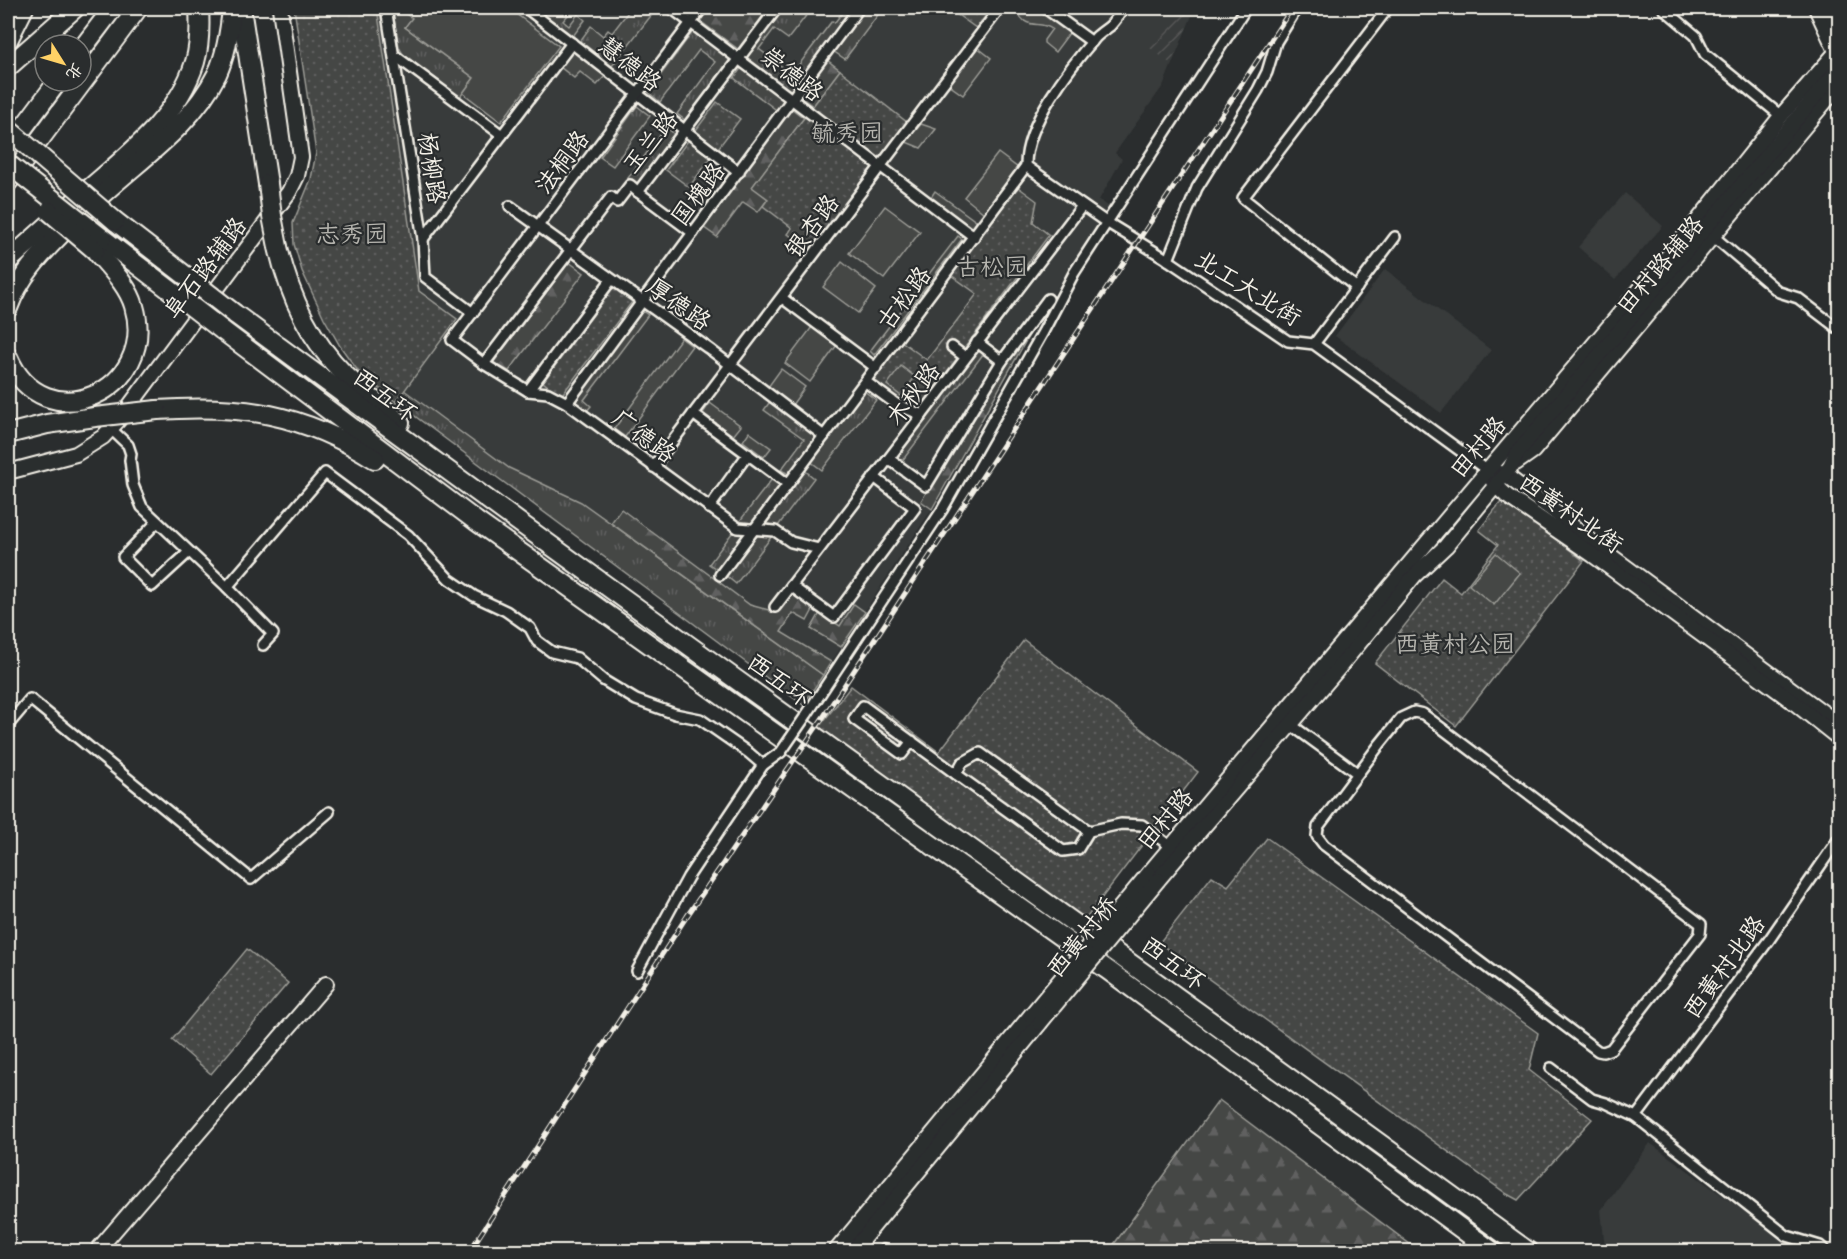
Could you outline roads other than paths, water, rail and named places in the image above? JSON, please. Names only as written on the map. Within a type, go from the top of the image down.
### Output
[{"type":"highway","points":[[8,40],[24,8]]},
{"type":"highway","points":[[8,67],[75,8]]},
{"type":"highway","points":[[93,34],[112,8]]},
{"type":"highway","points":[[8,182],[138,8]]},
{"type":"highway","points":[[8,261],[130,153],[171,108],[195,62],[199,38],[199,8]]},
{"type":"highway","points":[[8,308],[13,293],[24,274],[38,258],[106,190],[185,121],[204,97],[218,72],[225,51],[232,8]]},
{"type":"highway","points":[[241,8],[272,216],[292,295],[306,323],[322,348],[343,373],[489,502]]},
{"type":"highway","points":[[8,148],[49,93]]},
{"type":"highway","points":[[8,129],[115,221]]},
{"type":"highway","name":"西五环","points":[[8,138],[235,314],[489,502],[1204,1014],[1529,1251]]},
{"type":"highway","name":"西五环","points":[[8,164],[98,244],[187,303],[476,521],[1099,964],[1493,1251]]},
{"type":"highway","points":[[8,174],[98,244],[133,304],[138,323],[137,342],[130,364],[117,381],[100,394],[78,401],[57,400],[42,395],[26,384],[13,370],[8,357]]},
{"type":"highway","points":[[8,427],[200,407],[278,415],[309,424],[351,444],[476,521]]},
{"type":"highway","points":[[8,434],[47,424]]},
{"type":"main road","name":"阜石路辅路","points":[[8,472],[76,454],[103,437],[289,192],[297,176],[301,157],[280,8]]},
{"type":"main road","points":[[1816,8],[1838,51]]},
{"type":"main road","points":[[1829,8],[1839,32]]},
{"type":"main road","name":"田村路","points":[[1153,876],[1171,847],[1691,229],[1781,116],[1838,51]]},
{"type":"main road","name":"田村路","points":[[1153,876],[1290,724],[1414,576],[1446,546],[1507,471],[1518,453],[1738,197],[1839,67]]},
{"type":"main road","name":"田村路辅路","points":[[1507,471],[1533,451],[1713,236],[1738,197],[1839,84]]},
{"type":"main road","name":"西黄村北街","points":[[1839,725],[1592,542],[1507,471],[1488,471],[1494,485],[1796,704],[1839,739]]},
{"type":"main road","name":"西黄村桥","points":[[1036,1019],[1153,876]]},
{"type":"main road","points":[[96,1251],[326,984]]},
{"type":"main road","points":[[835,1251],[1036,1019]]},
{"type":"main road","points":[[852,1251],[1036,1019]]},
{"type":"street","name":"杨柳路","points":[[386,8],[423,239],[425,277],[473,313]]},
{"type":"street","name":"慧德路","points":[[527,8],[739,172]]},
{"type":"street","name":"崇德路","points":[[671,8],[974,237]]},
{"type":"street","name":"法桐路","points":[[452,340],[702,8]]},
{"type":"street","name":"玉兰路","points":[[484,364],[611,197],[617,202],[630,185],[638,192],[777,8]]},
{"type":"street","name":"国槐路","points":[[567,402],[859,8]]},
{"type":"street","name":"银杏路","points":[[653,467],[1000,8]]},
{"type":"street","points":[[1045,8],[1092,42]]},
{"type":"street","name":"古松路","points":[[720,575],[1026,166],[1025,153],[1029,139],[1044,109],[1092,42],[1110,26],[1124,8]]},
{"type":"street","points":[[637,971],[688,877],[763,765],[782,752],[942,510],[1074,273],[1246,8]]},
{"type":"street","points":[[1168,260],[1197,188],[1258,90],[1267,72],[1276,42],[1297,8]]},
{"type":"street","points":[[1356,288],[1243,198],[1388,8]]},
{"type":"street","points":[[1663,8],[1696,36],[1705,54],[1781,116]]},
{"type":"street","points":[[423,239],[572,43]]},
{"type":"street","points":[[394,55],[502,135]]},
{"type":"street","name":"北工大北街","points":[[1026,166],[1105,222],[1168,260],[1288,341],[1314,344],[1488,471]]},
{"type":"street","points":[[638,192],[693,233]]},
{"type":"street","name":"厚德路","points":[[510,206],[729,364],[824,436]]},
{"type":"street","name":"木秋路","points":[[775,607],[1082,206]]},
{"type":"street","points":[[1713,236],[1779,292],[1798,298],[1839,330]]},
{"type":"street","points":[[1314,344],[1395,237]]},
{"type":"street","points":[[528,391],[611,280]]},
{"type":"street","points":[[782,298],[876,368]]},
{"type":"street","points":[[889,459],[926,486],[1002,362],[1048,299]]},
{"type":"street","name":"广德路","points":[[452,340],[484,364],[528,391],[548,393],[567,402],[738,528],[775,531],[791,542],[819,549]]},
{"type":"street","points":[[977,342],[1002,362]]},
{"type":"street","points":[[952,347],[966,357]]},
{"type":"street","points":[[866,382],[896,404],[922,415]]},
{"type":"street","points":[[693,414],[788,484]]},
{"type":"street","points":[[111,429],[128,446],[131,454],[129,460],[133,485],[142,507],[273,634],[263,645]]},
{"type":"street","points":[[709,508],[748,454]]},
{"type":"street","points":[[227,587],[325,473],[408,535],[449,579],[474,596],[506,611],[530,628],[537,641],[552,652],[577,658],[603,680],[636,700],[675,714],[700,719],[763,765]]},
{"type":"street","points":[[791,586],[834,617],[915,508],[874,477]]},
{"type":"street","points":[[157,522],[123,557],[152,586],[189,552]]},
{"type":"street","points":[[8,726],[30,699],[251,879],[329,812]]},
{"type":"street","points":[[912,741],[902,754],[854,719],[863,706],[912,741],[956,774],[1063,851],[1078,849],[1089,831],[1121,824],[1142,825],[1171,847]]},
{"type":"street","points":[[1414,712],[1423,714],[1670,899],[1701,924],[1700,934],[1611,1049],[1599,1051],[1446,938],[1321,841],[1317,836],[1318,827],[1357,773],[1401,718],[1414,712]]},
{"type":"street","points":[[1290,724],[1357,773]]},
{"type":"street","points":[[956,774],[962,763],[980,753],[1089,831]]},
{"type":"street","name":"西黄村北路","points":[[1636,1117],[1769,940],[1839,837]]},
{"type":"street","points":[[1551,1068],[1592,1099],[1606,1102],[1636,1117],[1787,1236],[1820,1246],[1827,1251]]},
{"type":"railway","points":[[469,1252],[687,916],[824,716],[1292,8]]},
{"type":"park label","name":"毓秀园","points":[[847,133]]},
{"type":"park label","name":"志秀园","points":[[352,234]]},
{"type":"park label","name":"古松园","points":[[992,267]]},
{"type":"park label","name":"西黄村公园","points":[[1455,644]]}]
